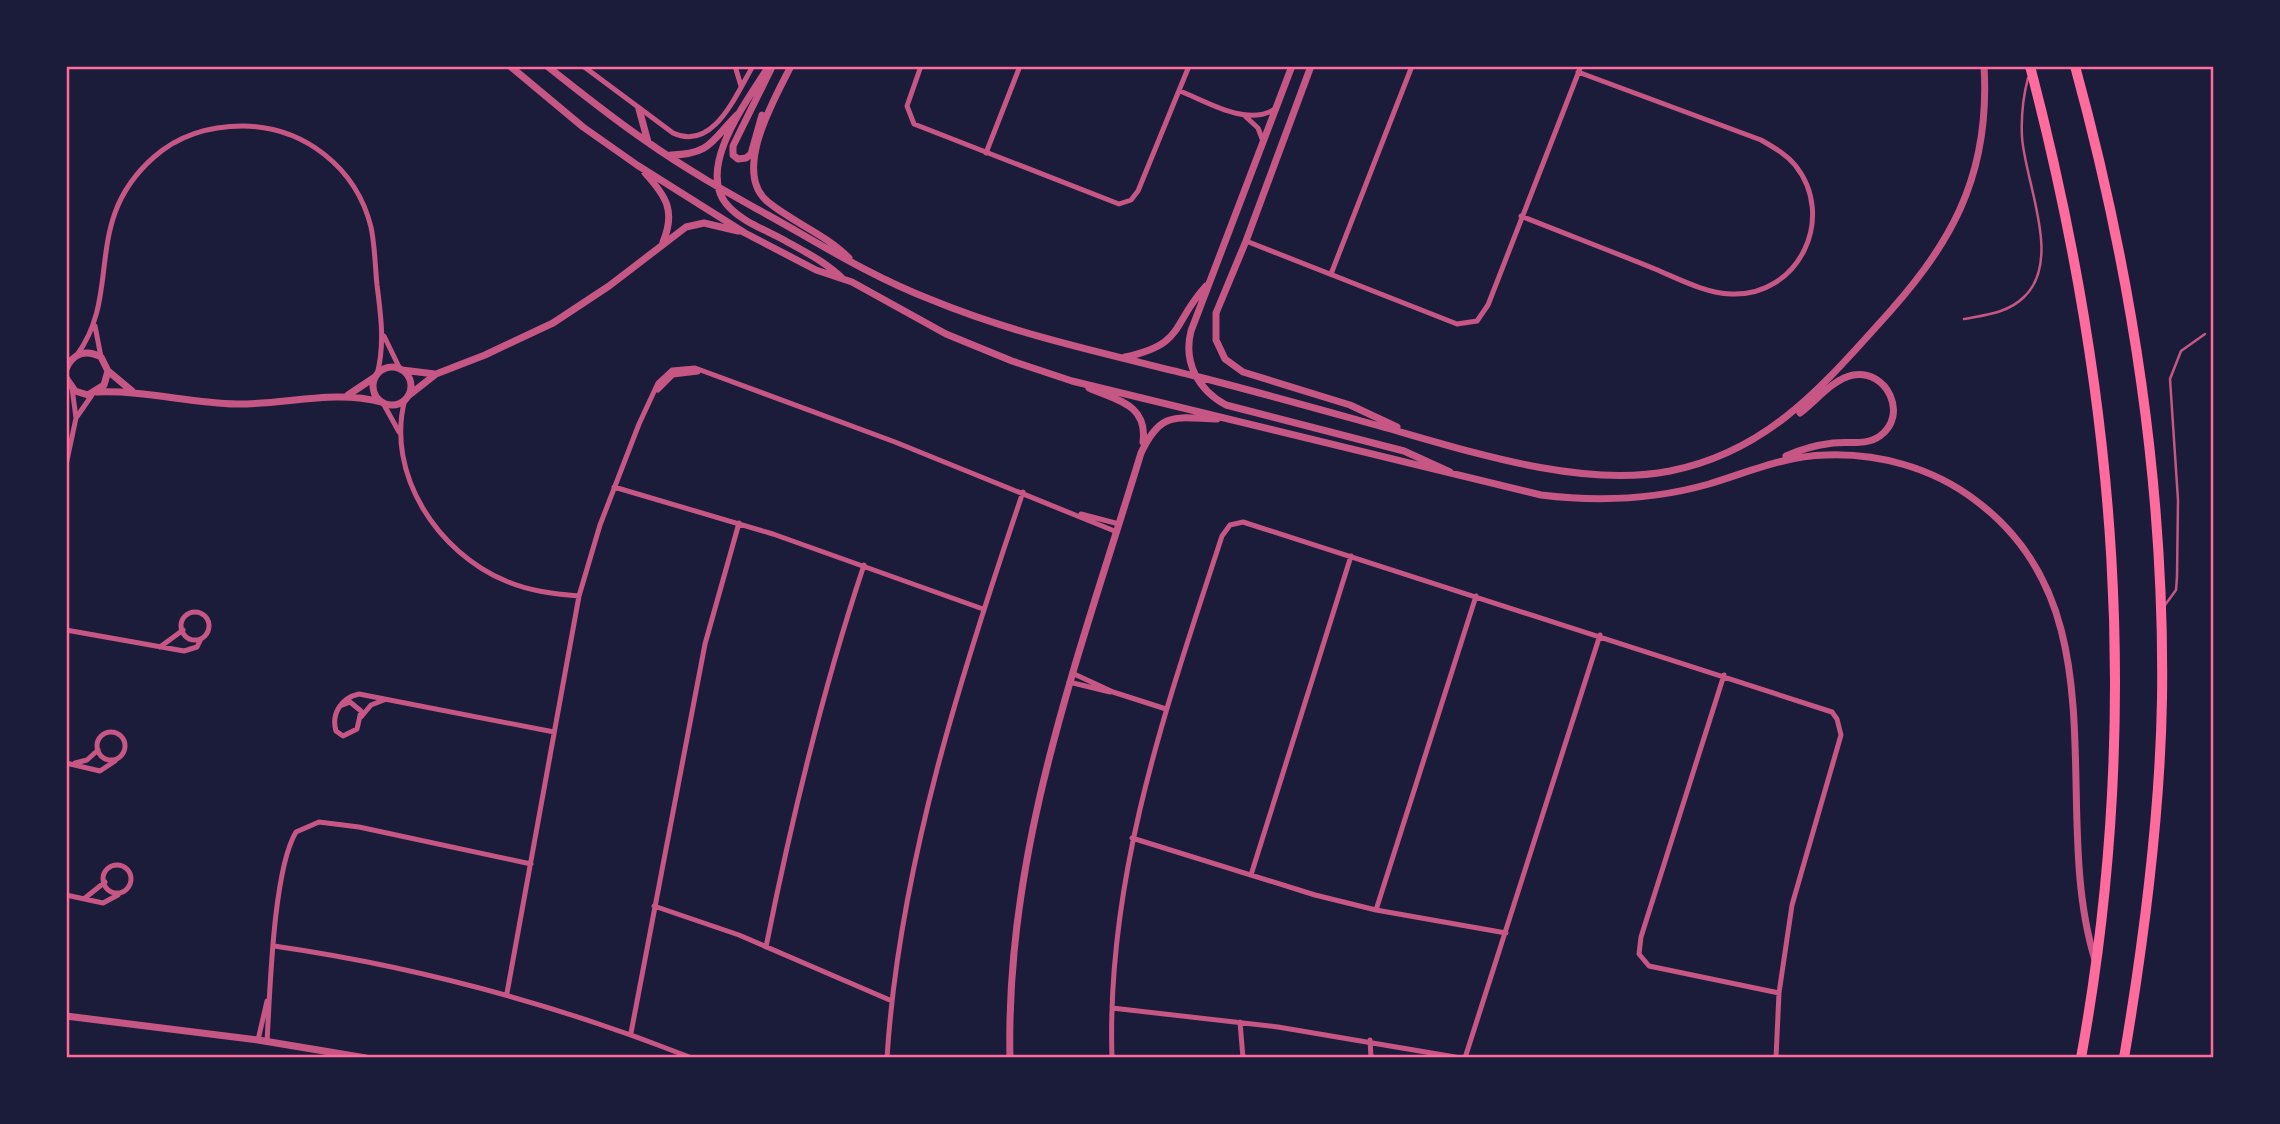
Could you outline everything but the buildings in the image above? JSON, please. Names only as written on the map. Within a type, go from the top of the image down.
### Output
[{"type":"highway","points":[[2075,66],[2105,174],[2137,347],[2149,434],[2161,610],[2162,701],[2157,790],[2138,967],[2124,1058]]},
{"type":"highway","points":[[2030,67],[2062,190],[2089,338],[2112,538],[2117,673],[2115,745],[2095,961],[2081,1058]]},
{"type":"street","points":[[510,66],[583,127],[637,165],[746,233],[816,270],[843,279],[946,334],[1133,407],[1143,425],[1141,453]]},
{"type":"street","points":[[547,66],[648,143],[717,186],[857,265],[932,300],[987,321],[1406,433],[1548,469],[1613,476],[1650,474],[1689,466],[1732,450],[1802,412],[1849,376],[1863,375],[1876,379],[1886,388],[1892,400],[1893,414],[1889,427],[1873,440],[1816,446],[1688,489],[1625,498],[1541,495],[1072,381]]},
{"type":"street","points":[[583,66],[673,133],[695,137],[714,126],[754,66]]},
{"type":"street","points":[[736,66],[741,86]]},
{"type":"street","points":[[771,66],[733,146],[733,155],[738,159],[746,159],[751,154],[760,119],[791,66]]},
{"type":"street","points":[[771,66],[721,152],[716,167],[717,186],[731,210],[820,260],[843,279]]},
{"type":"street","points":[[921,66],[907,106],[911,120],[919,127],[1113,203],[1126,202],[1138,191],[1189,66]]},
{"type":"street","points":[[986,153],[1020,66]]},
{"type":"street","points":[[1292,66],[1190,337],[1189,357],[1196,376],[1211,396],[1226,405],[1404,451],[1426,459],[1457,476]]},
{"type":"street","points":[[1311,66],[1247,241],[1214,320],[1216,340],[1226,359],[1243,372],[1350,405],[1406,433]]},
{"type":"street","points":[[1331,274],[1412,66]]},
{"type":"street","points":[[1772,428],[1803,405],[1830,379],[1909,292],[1942,247],[1962,206],[1976,162],[1984,108],[1984,66]]},
{"type":"street","points":[[1247,241],[1457,324],[1473,323],[1484,314],[1521,216],[1579,69],[1761,140],[1779,150],[1795,165],[1806,182],[1812,202],[1813,223],[1809,242],[1800,260],[1787,274],[1762,288],[1734,294],[1714,292],[1521,216]]},
{"type":"street","points":[[1180,91],[1245,116],[1258,128],[1263,145]]},
{"type":"street","points":[[772,100],[761,129],[755,164],[759,191],[772,205],[831,242],[857,265]]},
{"type":"street","points":[[668,155],[689,155],[706,149],[745,107]]},
{"type":"street","points":[[639,108],[648,143]]},
{"type":"street","points":[[1245,116],[1262,115],[1277,108]]},
{"type":"street","points":[[136,393],[108,371],[101,357],[94,323],[109,228],[130,183],[155,156],[187,136],[219,128],[247,126],[272,129],[306,141],[326,156],[351,183],[371,228],[382,330],[373,390],[400,434],[406,468],[415,493],[433,524],[457,550],[485,571],[507,582],[529,589],[579,596]]},
{"type":"street","points":[[637,165],[668,202],[670,221],[662,244]]},
{"type":"street","points":[[68,382],[84,394],[136,393],[239,404],[347,396],[392,405],[407,398],[436,374],[485,355],[553,323],[609,286],[680,230],[698,223],[716,224],[746,233]]},
{"type":"street","points":[[1120,358],[1151,351],[1167,342],[1209,283]]},
{"type":"street","points":[[66,369],[94,323]]},
{"type":"street","points":[[382,330],[400,369],[410,381],[400,434]]},
{"type":"street","points":[[72,358],[87,352],[101,357]]},
{"type":"street","points":[[507,993],[579,596],[614,487],[660,379],[672,370],[686,367],[704,372],[1118,528]]},
{"type":"street","points":[[347,396],[385,369],[436,374]]},
{"type":"street","points":[[76,418],[95,393],[104,386],[108,371]]},
{"type":"street","points":[[66,465],[76,418],[68,382]]},
{"type":"street","points":[[1010,1058],[1015,952],[1029,838],[1069,682],[1141,453],[1152,431],[1167,420],[1181,416],[1228,419]]},
{"type":"street","points":[[1780,460],[1853,455],[1924,471],[1955,486],[1983,505],[2007,528],[2032,560],[2058,619],[2070,678],[2076,723],[2078,880],[2086,929],[2095,961]]},
{"type":"street","points":[[614,487],[738,523],[864,565],[984,610]]},
{"type":"street","points":[[887,1058],[902,934],[930,804],[984,610],[1023,492]]},
{"type":"street","points":[[631,1033],[705,644],[738,523]]},
{"type":"street","points":[[1112,1058],[1112,1008],[1132,838],[1166,709],[1222,536],[1230,525],[1251,524],[1824,707],[1837,719],[1840,735],[1800,872],[1779,993],[1776,1058]]},
{"type":"street","points":[[1251,875],[1351,556]]},
{"type":"street","points":[[766,947],[808,748],[830,668],[864,565]]},
{"type":"street","points":[[1376,910],[1476,596]]},
{"type":"street","points":[[66,630],[160,647],[191,650],[201,639],[208,623],[200,610],[190,612],[183,630],[160,647]]},
{"type":"street","points":[[183,630],[187,639],[201,639]]},
{"type":"street","points":[[1112,1008],[1370,1040],[1463,1058],[1506,933],[1600,635]]},
{"type":"street","points":[[1072,673],[1113,692]]},
{"type":"street","points":[[1724,675],[1641,937],[1639,954],[1649,966],[1779,993]]},
{"type":"street","points":[[1069,682],[1113,692],[1166,709]]},
{"type":"street","points":[[387,700],[371,705],[352,734],[339,734],[334,721],[340,706],[348,697],[359,694],[554,732]]},
{"type":"street","points":[[340,706],[355,704],[361,717]]},
{"type":"street","points":[[117,732],[123,744],[117,758],[108,768],[100,771],[69,763],[87,760],[98,750],[103,735],[117,732]]},
{"type":"street","points":[[98,750],[108,761],[117,758]]},
{"type":"street","points":[[267,1041],[268,998],[286,853],[296,832],[319,822],[359,827],[531,864]]},
{"type":"street","points":[[1132,838],[1376,910],[1506,933]]},
{"type":"street","points":[[66,895],[103,903],[118,895],[128,883],[124,866],[120,863],[110,865],[105,882],[85,898]]},
{"type":"street","points":[[105,882],[109,892],[118,895]]},
{"type":"street","points":[[654,906],[766,947],[892,1001]]},
{"type":"street","points":[[274,946],[368,960],[507,993],[631,1033],[692,1058]]},
{"type":"street","points":[[258,1040],[268,998]]},
{"type":"street","points":[[66,1016],[267,1041],[366,1058]]},
{"type":"street","points":[[1240,1022],[1243,1058]]},
{"type":"street","points":[[1370,1040],[1371,1058]]},
{"type":"lane","points":[[1964,319],[2012,307],[2024,298],[2040,272],[2041,242],[2022,137],[2024,94],[2030,67]]},
{"type":"lane","points":[[2161,610],[2173,596],[2178,577],[2178,500],[2170,379],[2181,351],[2205,334]]}]
